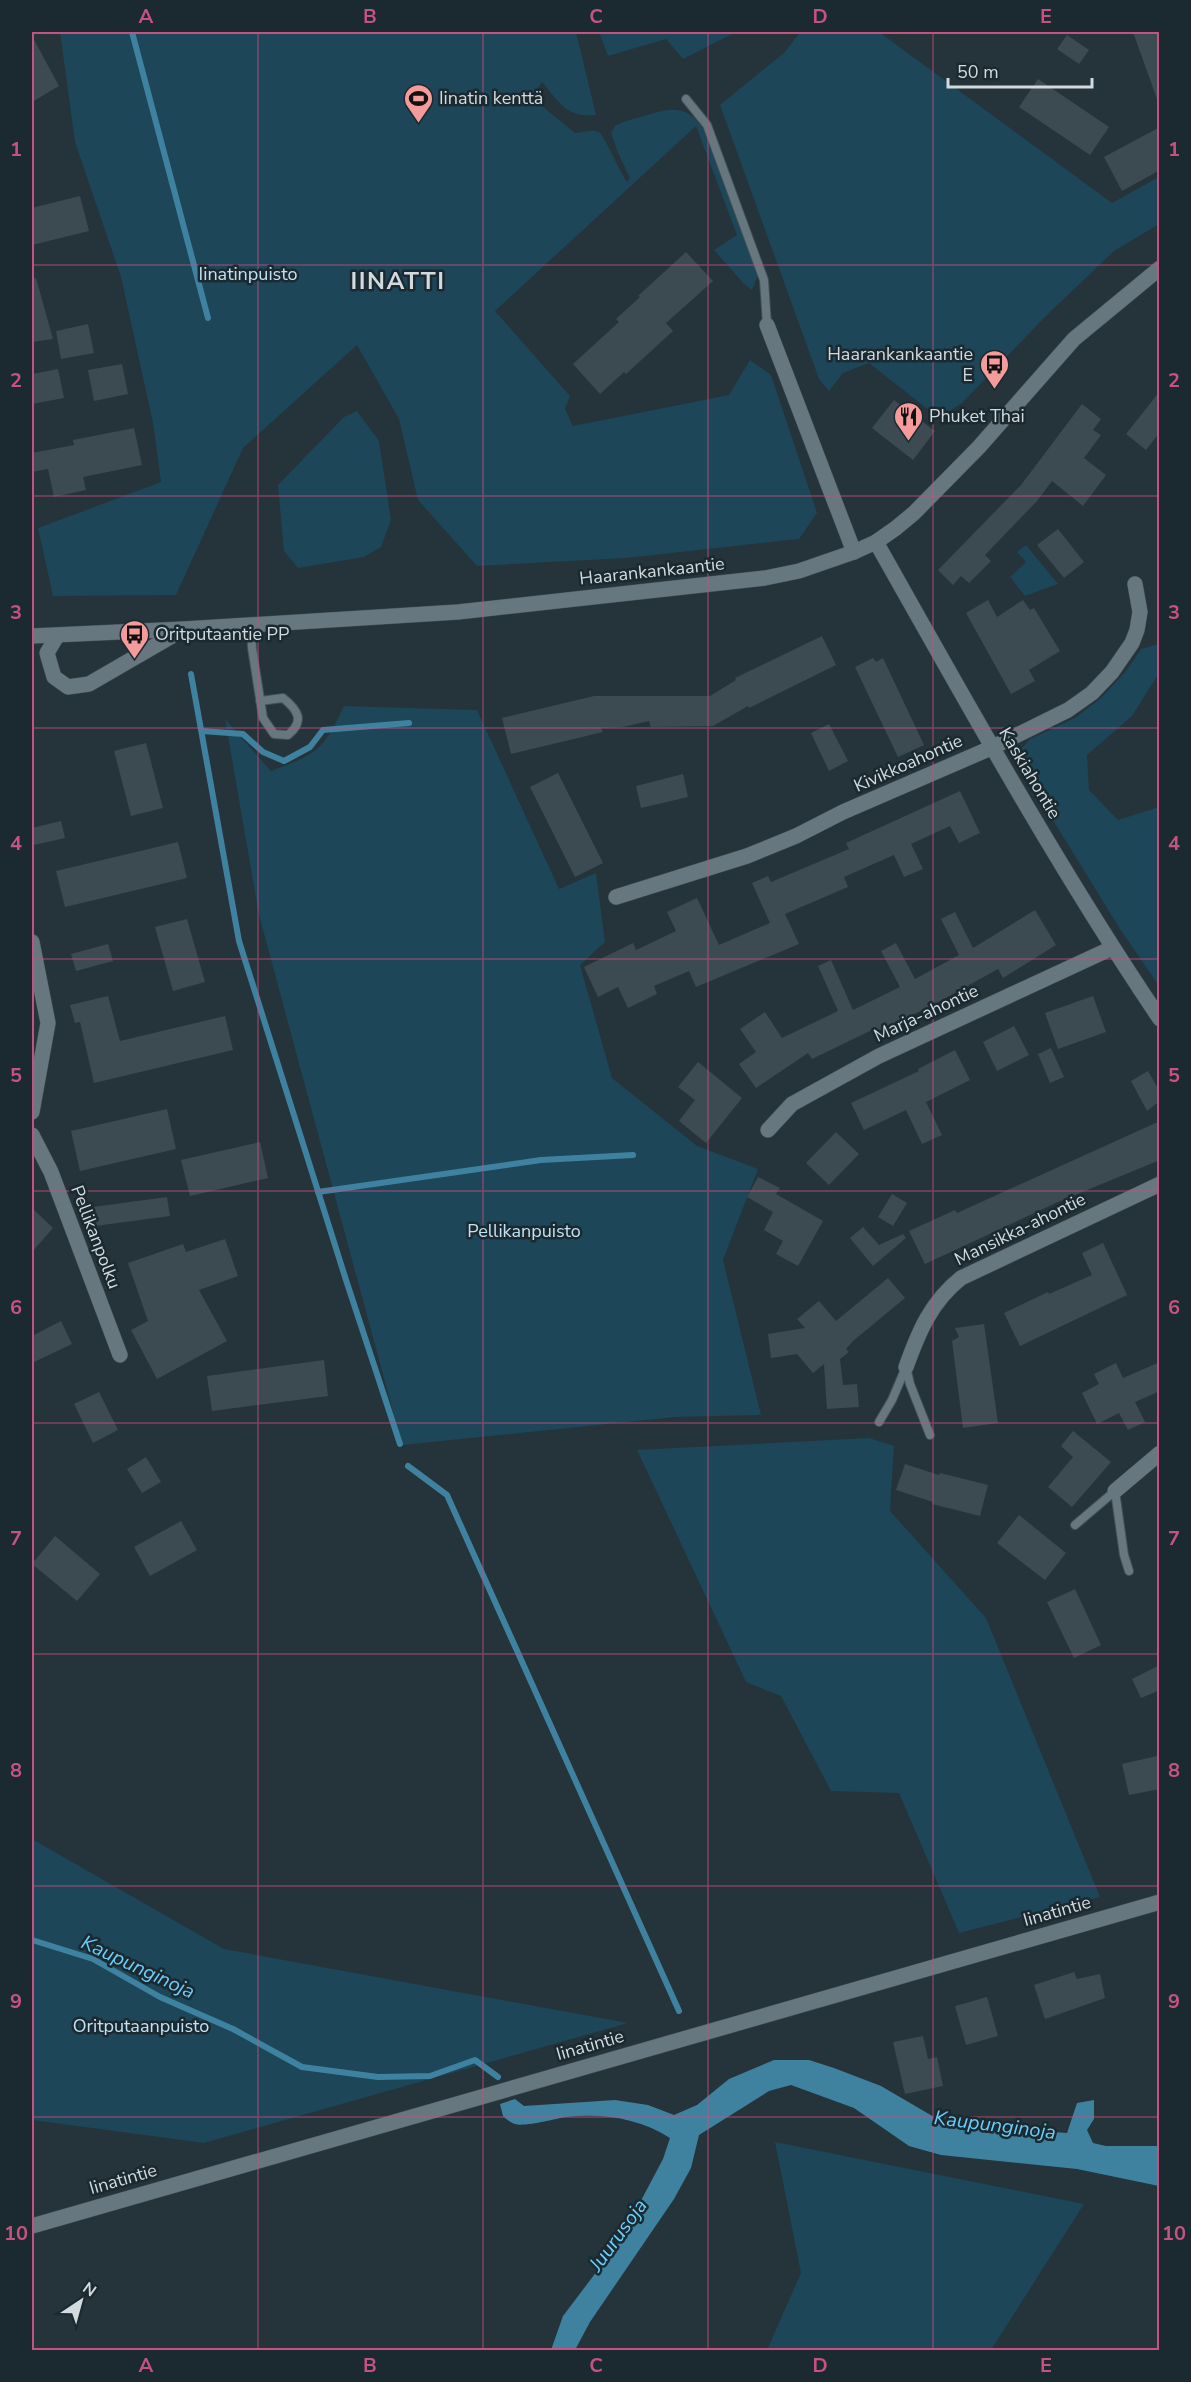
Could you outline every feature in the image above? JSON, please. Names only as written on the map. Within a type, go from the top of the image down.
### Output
[{"type":"street","name":"Haarankankaantie","points":[[32,636],[458,612],[765,578],[799,571],[854,552],[876,542],[896,528],[979,447],[1074,339],[1160,268]]},
{"type":"street","points":[[767,325],[854,552]]},
{"type":"street","name":"Kaskiahontie","points":[[876,542],[991,748],[1112,948],[1160,1019]]},
{"type":"street","name":"Kivikkoahontie","points":[[616,897],[747,856],[991,748],[1068,710],[1092,693],[1112,672],[1132,643],[1140,612],[1135,584]]},
{"type":"street","points":[[57,636],[47,653],[54,677],[68,687],[89,684],[184,629]]},
{"type":"street","points":[[32,942],[48,1023],[32,1112]]},
{"type":"street","name":"Marja-ahontie","points":[[768,1130],[792,1104],[879,1056],[1112,948]]},
{"type":"street","name":"Pellikanpolku","points":[[32,1135],[51,1172],[120,1355]]},
{"type":"street","name":"Mansikka-ahontie","points":[[906,1367],[925,1320],[945,1291],[961,1278],[1160,1184]]},
{"type":"street","points":[[1115,1491],[1160,1453]]},
{"type":"street","name":"Iinatintie","points":[[32,2226],[1160,1902]]},
{"type":"lane","points":[[686,99],[707,125],[764,280],[767,325]]},
{"type":"lane","points":[[251,625],[252,648],[260,701],[263,718],[274,734],[288,735],[296,728],[298,715],[294,706],[283,698],[269,698],[260,701]]},
{"type":"lane","points":[[879,1422],[892,1400],[906,1367]]},
{"type":"lane","points":[[906,1367],[930,1436]]},
{"type":"lane","points":[[1076,1525],[1115,1491]]},
{"type":"lane","points":[[1115,1491],[1124,1554],[1129,1571]]},
{"type":"green space","name":"Iinatinpuisto","points":[[60,32],[576,32],[596,115],[577,114],[564,108],[542,82],[531,97],[575,133],[599,132],[627,182],[630,178],[611,133],[615,126],[628,120],[668,110],[683,111],[697,120],[703,129],[758,275],[752,290],[714,250],[737,235],[696,126],[495,311],[570,396],[565,409],[573,426],[729,395],[750,360],[771,375],[817,513],[799,539],[626,558],[477,566],[418,500],[399,419],[357,345],[243,448],[176,595],[53,596],[38,528],[161,482],[153,423],[121,277],[75,142]]},
{"type":"green space","points":[[599,32],[736,32],[683,59],[666,39],[608,56]]},
{"type":"green space","points":[[800,32],[879,32],[1112,203],[1159,177],[1159,224],[1114,251],[1046,316],[962,403],[939,418],[869,363],[843,373],[829,391],[819,379],[720,105],[785,52]]},
{"type":"green space","points":[[357,411],[379,441],[391,520],[381,547],[364,557],[298,568],[284,551],[278,485],[344,417]]},
{"type":"green space","points":[[1026,545],[1058,584],[1025,596],[1010,577],[1026,562],[1017,552]]},
{"type":"green space","points":[[1159,644],[1159,673],[1132,716],[1087,755],[1089,790],[1118,820],[1159,807],[1159,986],[1120,929],[1014,757],[1030,739],[1075,718],[1101,698],[1126,671],[1141,649]]},
{"type":"green space","name":"Pellikanpuisto","points":[[344,706],[477,710],[559,889],[596,873],[605,942],[580,965],[612,1078],[697,1146],[758,1169],[723,1260],[761,1415],[675,1417],[402,1445],[259,915],[225,719],[271,771],[299,760],[317,749],[330,733]]},
{"type":"green space","points":[[869,1438],[894,1446],[890,1511],[986,1618],[1100,1897],[959,1933],[899,1793],[831,1791],[781,1696],[746,1682],[637,1450]]},
{"type":"green space","name":"Oritputaanpuisto","points":[[32,1839],[224,1949],[628,2023],[204,2143],[32,2120]]},
{"type":"green space","points":[[775,2142],[1084,2204],[991,2350],[767,2350],[801,2273]]},
{"type":"shaded area","name":"Kaupunginoja","points":[[774,2060],[809,2060],[834,2068],[881,2086],[946,2124],[1067,2133],[1077,2103],[1094,2100],[1094,2119],[1087,2130],[1093,2143],[1106,2146],[1159,2146],[1159,2186],[1077,2169],[941,2155],[909,2146],[854,2108],[791,2085],[769,2091],[699,2135],[691,2168],[674,2199],[590,2322],[575,2350],[551,2350],[563,2316],[619,2242],[663,2159],[670,2138],[646,2126],[620,2118],[580,2116],[532,2124],[515,2124],[503,2116],[500,2104],[515,2099],[524,2106],[615,2100],[648,2105],[674,2115],[697,2105],[729,2079]]},
{"type":"building","points":[[1133,32],[1160,32],[1160,99],[1157,99]]},
{"type":"building","points":[[1067,35],[1089,50],[1079,64],[1057,49]]},
{"type":"building","points":[[32,36],[59,86],[32,102]]},
{"type":"building","points":[[1038,79],[1109,127],[1090,155],[1019,107]]},
{"type":"building","points":[[1160,127],[1160,170],[1122,191],[1104,157]]},
{"type":"building","points":[[80,196],[89,231],[32,245],[32,208]]},
{"type":"building","points":[[686,252],[713,281],[666,323],[673,331],[626,374],[624,372],[600,394],[573,364],[619,322],[616,319],[640,297],[638,296]]},
{"type":"building","points":[[36,278],[53,339],[32,342],[32,279]]},
{"type":"building","points":[[88,324],[94,353],[61,359],[56,331]]},
{"type":"building","points":[[122,364],[128,394],[94,401],[88,370]]},
{"type":"building","points":[[58,369],[64,398],[32,404],[32,374]]},
{"type":"building","points":[[1160,391],[1160,432],[1146,450],[1126,434]]},
{"type":"building","points":[[894,400],[935,431],[913,460],[872,428]]},
{"type":"building","points":[[1082,404],[1101,419],[1093,430],[1101,435],[1084,458],[1106,475],[1083,506],[1052,481],[1037,501],[985,555],[991,561],[969,583],[961,576],[953,585],[938,570],[1021,485]]},
{"type":"building","points":[[134,428],[142,465],[83,477],[86,490],[54,497],[48,469],[32,472],[32,453],[74,445],[73,440]]},
{"type":"building","points":[[1058,529],[1084,562],[1064,578],[1037,545]]},
{"type":"building","points":[[988,600],[997,617],[1023,600],[1030,610],[1034,608],[1060,651],[1029,670],[1035,681],[1011,694],[966,613]]},
{"type":"building","points":[[822,636],[836,665],[749,708],[748,706],[713,726],[651,727],[649,721],[623,727],[601,728],[603,732],[511,754],[502,718],[594,696],[710,696],[736,680],[735,678]]},
{"type":"building","points":[[873,658],[876,662],[883,658],[924,745],[898,757],[855,667]]},
{"type":"building","points":[[829,724],[848,761],[829,771],[811,733]]},
{"type":"building","points":[[146,743],[163,808],[131,816],[114,751]]},
{"type":"building","points":[[558,773],[603,863],[575,877],[530,787]]},
{"type":"building","points":[[683,774],[688,797],[641,808],[636,786]]},
{"type":"building","points":[[960,791],[980,833],[959,843],[950,826],[911,844],[923,869],[904,877],[894,855],[844,877],[848,887],[785,914],[799,944],[696,987],[689,971],[654,986],[657,994],[628,1008],[618,987],[598,997],[584,967],[633,943],[636,950],[676,931],[667,912],[697,898],[719,945],[770,923],[752,883],[768,876],[771,882],[849,849],[846,843]]},
{"type":"building","points":[[61,821],[65,838],[34,845],[32,828]]},
{"type":"building","points":[[178,842],[187,878],[65,907],[56,871]]},
{"type":"building","points":[[1035,910],[1056,945],[1003,978],[998,969],[935,1004],[876,1032],[874,1029],[812,1059],[808,1053],[756,1088],[739,1064],[756,1052],[740,1029],[765,1012],[782,1038],[838,1011],[818,966],[831,960],[853,1010],[900,987],[881,951],[896,943],[915,979],[959,955],[941,919],[955,912],[973,948]]},
{"type":"building","points":[[187,919],[205,982],[173,991],[155,927]]},
{"type":"building","points":[[108,944],[113,961],[76,971],[71,954]]},
{"type":"building","points":[[108,996],[120,1041],[225,1016],[233,1050],[94,1083],[80,1022],[75,1023],[70,1005]]},
{"type":"building","points":[[1093,996],[1106,1032],[1058,1049],[1045,1013]]},
{"type":"building","points":[[1014,1026],[1029,1055],[997,1071],[983,1042]]},
{"type":"building","points":[[1051,1048],[1064,1077],[1050,1083],[1038,1054]]},
{"type":"building","points":[[955,1050],[970,1080],[926,1102],[942,1135],[922,1144],[906,1110],[864,1130],[851,1103],[919,1071],[918,1069]]},
{"type":"building","points":[[698,1062],[742,1098],[706,1143],[679,1121],[695,1100],[678,1087]]},
{"type":"building","points":[[1148,1071],[1160,1092],[1160,1101],[1147,1111],[1131,1081]]},
{"type":"building","points":[[167,1109],[176,1149],[80,1171],[71,1131]]},
{"type":"building","points":[[1160,1121],[1160,1160],[1058,1202],[925,1264],[909,1231],[955,1210],[957,1213]]},
{"type":"building","points":[[836,1132],[859,1154],[829,1185],[806,1163]]},
{"type":"building","points":[[260,1142],[268,1178],[190,1196],[181,1160]]},
{"type":"building","points":[[758,1177],[780,1188],[776,1194],[823,1221],[798,1266],[776,1254],[783,1241],[764,1230],[773,1212],[747,1197]]},
{"type":"building","points":[[892,1194],[907,1203],[893,1226],[878,1217]]},
{"type":"building","points":[[167,1197],[170,1216],[95,1226],[93,1207]]},
{"type":"building","points":[[32,1208],[53,1228],[32,1252]]},
{"type":"building","points":[[863,1227],[879,1245],[903,1234],[906,1238],[873,1266],[850,1238]]},
{"type":"building","points":[[225,1239],[238,1276],[199,1290],[227,1341],[157,1379],[131,1330],[148,1321],[128,1263],[183,1244],[186,1252]]},
{"type":"building","points":[[1103,1243],[1127,1295],[1020,1346],[1004,1313],[1048,1292],[1049,1294],[1092,1275],[1082,1253]]},
{"type":"building","points":[[888,1278],[905,1298],[853,1341],[846,1349],[849,1352],[840,1359],[843,1385],[857,1384],[859,1407],[827,1409],[824,1364],[813,1373],[797,1354],[771,1358],[768,1334],[805,1328],[797,1319],[819,1301],[836,1321]]},
{"type":"building","points":[[61,1321],[72,1344],[32,1363],[32,1336]]},
{"type":"building","points":[[984,1324],[998,1423],[963,1428],[952,1341],[959,1337],[955,1328]]},
{"type":"building","points":[[324,1360],[328,1396],[212,1411],[207,1376]]},
{"type":"building","points":[[1160,1362],[1160,1391],[1135,1402],[1145,1422],[1128,1430],[1119,1413],[1097,1424],[1082,1393],[1099,1384],[1094,1374],[1116,1363],[1123,1378]]},
{"type":"building","points":[[99,1392],[118,1430],[93,1443],[74,1404]]},
{"type":"building","points":[[1073,1431],[1111,1462],[1072,1507],[1048,1487],[1073,1457],[1061,1446]]},
{"type":"building","points":[[146,1457],[161,1482],[142,1493],[127,1469]]},
{"type":"building","points":[[905,1464],[939,1475],[940,1473],[988,1485],[980,1516],[932,1504],[933,1502],[896,1490]]},
{"type":"building","points":[[1019,1515],[1066,1553],[1045,1580],[997,1543]]},
{"type":"building","points":[[181,1521],[197,1550],[150,1576],[134,1547]]},
{"type":"building","points":[[55,1536],[100,1574],[77,1601],[32,1564]]},
{"type":"building","points":[[1075,1589],[1101,1645],[1074,1658],[1047,1602]]},
{"type":"building","points":[[1160,1665],[1160,1690],[1141,1698],[1132,1679]]},
{"type":"building","points":[[1157,1756],[1160,1789],[1129,1795],[1122,1764]]},
{"type":"building","points":[[1074,1972],[1077,1979],[1100,1974],[1105,1998],[1045,2019],[1034,1985]]},
{"type":"building","points":[[987,1997],[998,2036],[966,2045],[955,2006]]},
{"type":"building","points":[[923,2036],[928,2059],[937,2057],[943,2086],[905,2094],[893,2042]]},
{"type":"waterway","points":[[132,32],[208,318]]},
{"type":"waterway","points":[[191,674],[239,941],[400,1444]]},
{"type":"waterway","points":[[202,731],[243,734],[263,752],[284,761],[310,747],[323,730],[409,723]]},
{"type":"waterway","points":[[318,1192],[541,1160],[633,1155]]},
{"type":"waterway","points":[[408,1466],[447,1495],[679,2011]]},
{"type":"waterway","name":"Kaupunginoja","points":[[32,1940],[93,1959],[160,1997],[233,2029],[302,2067],[378,2077],[430,2076],[475,2060],[498,2077]]},
{"type":"place","name":"Iinatin kenttä","points":[[418,124]]},
{"type":"place","name":"Haarankankaantie E","points":[[994,390]]},
{"type":"place","name":"Phuket Thai","points":[[908,442]]},
{"type":"place","name":"Oritputaantie PP","points":[[134,660]]},
{"type":"district","name":"IINATTI","points":[[398,281]]},
{"type":"water label","name":"Juurusoja","points":[[618,2235]]}]
